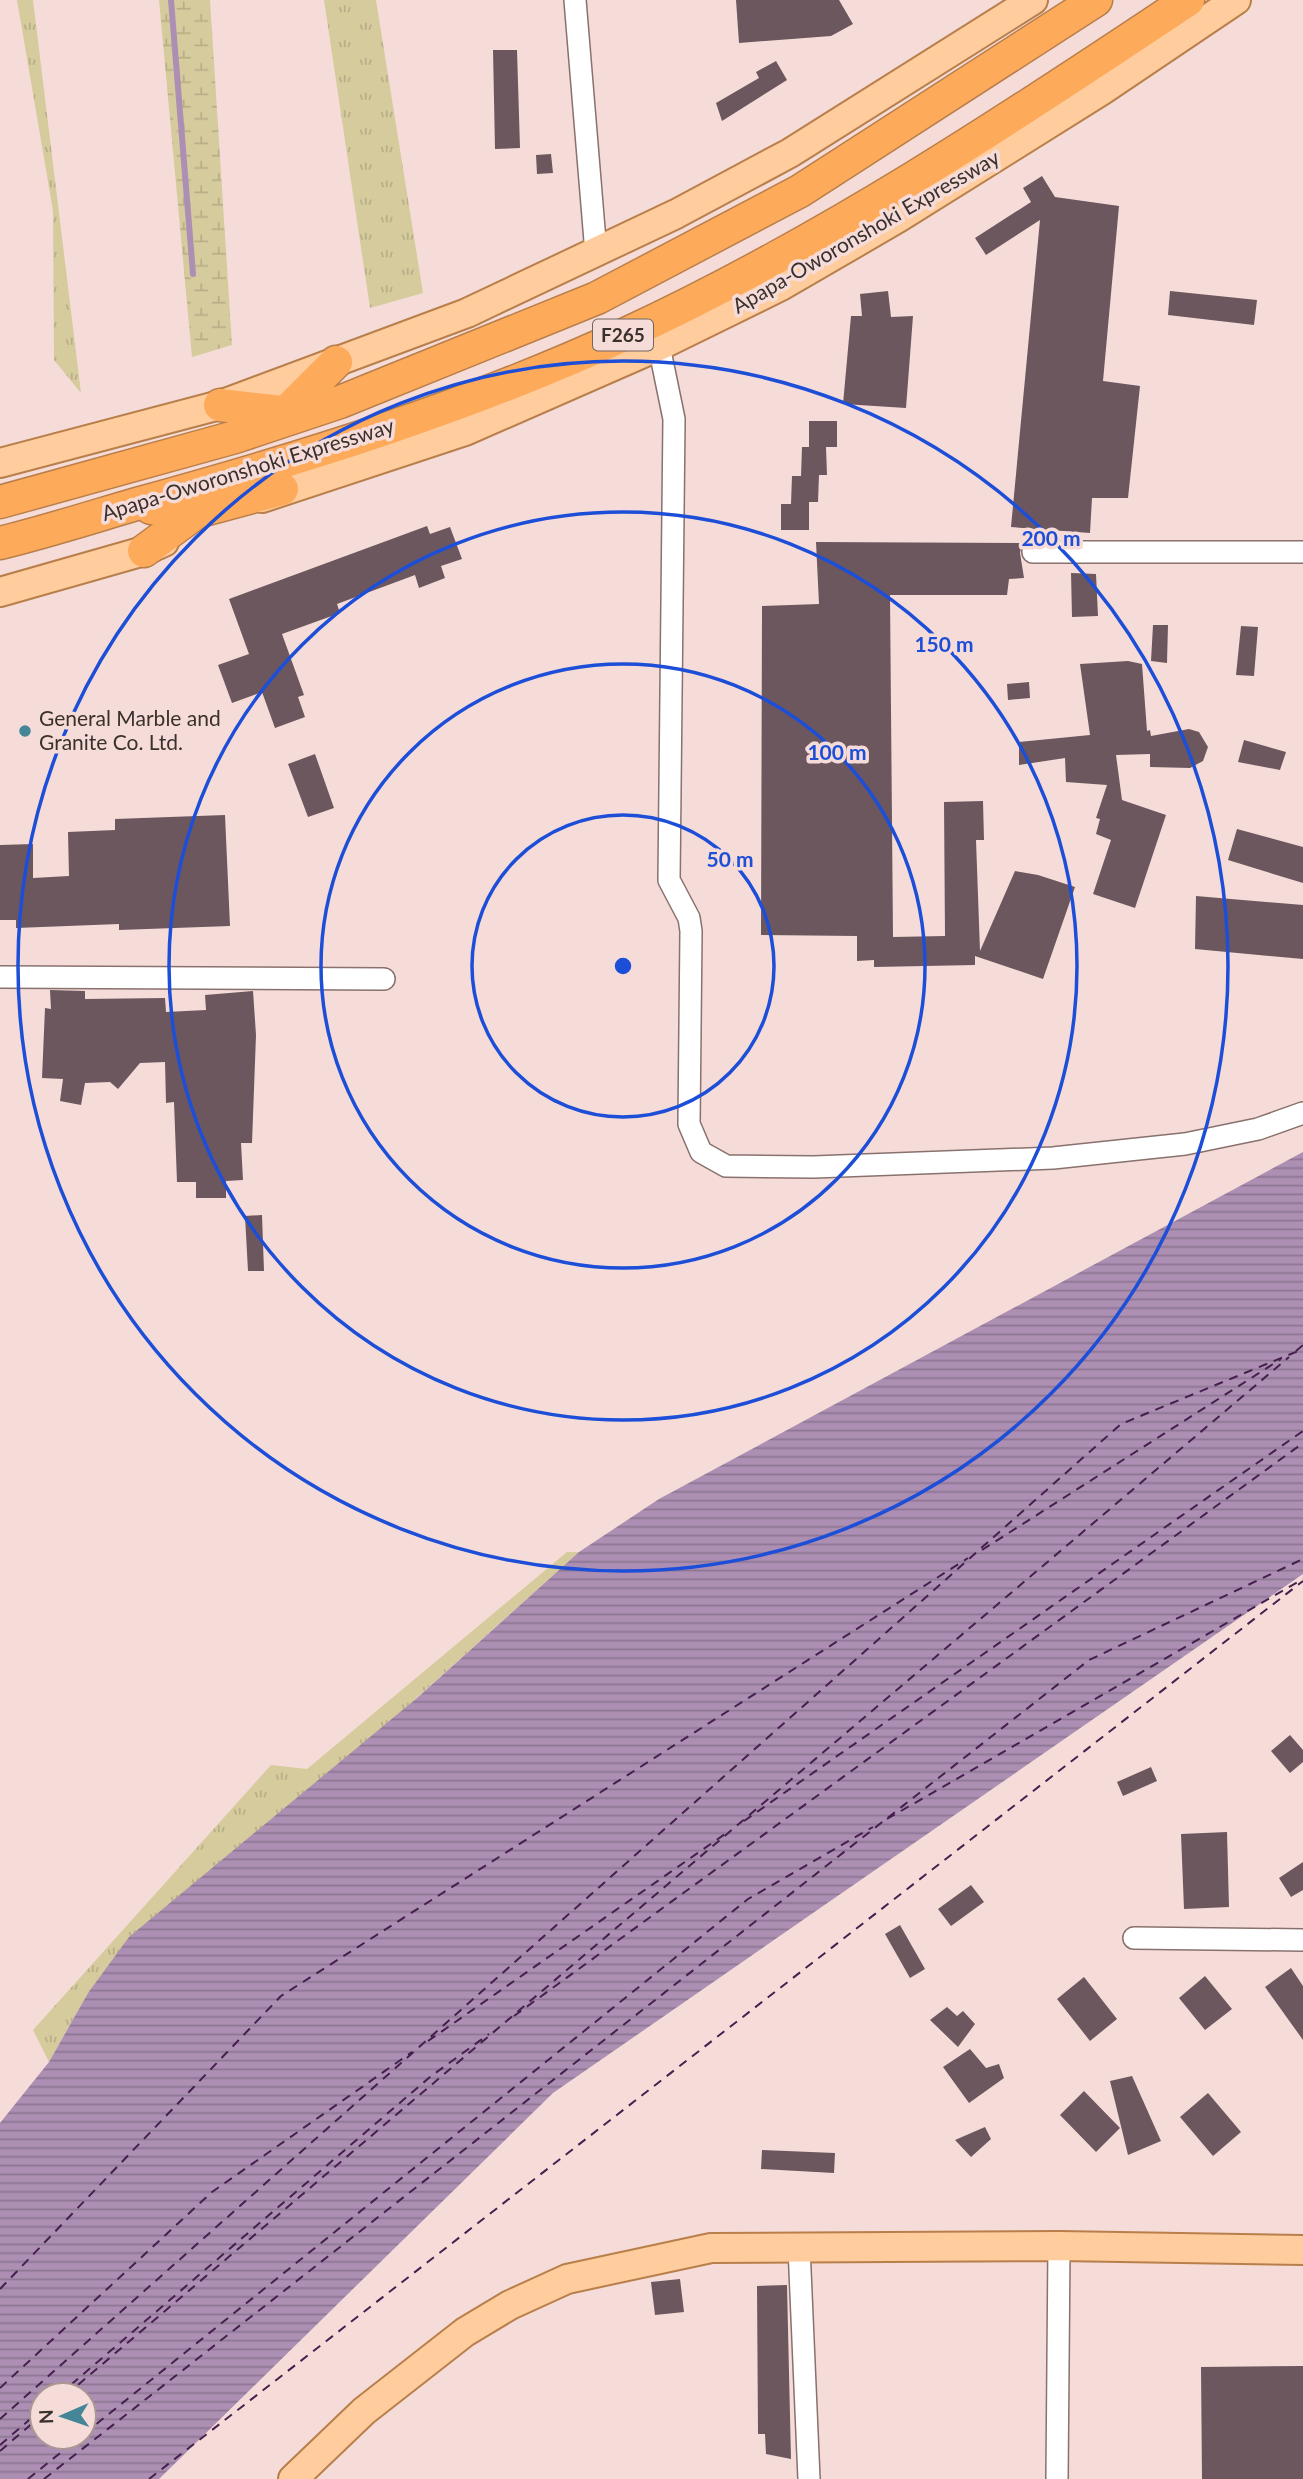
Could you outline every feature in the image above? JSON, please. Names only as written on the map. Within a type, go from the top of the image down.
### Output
[{"type":"highway","name":"Apapa-Oworonshoki Expressway","points":[[0,502],[340,402],[597,298],[800,191],[1096,0]]},
{"type":"highway","name":"Apapa-Oworonshoki Expressway","points":[[0,543],[128,507],[280,473],[626,334],[845,219],[988,134],[1188,0]]},
{"type":"highway","points":[[259,427],[336,362]]},
{"type":"highway","points":[[145,551],[196,512],[280,473],[259,427],[220,405]]},
{"type":"highway","points":[[128,507],[196,512]]},
{"type":"main road","points":[[0,463],[220,405],[467,313],[596,253],[790,153],[1034,0]]},
{"type":"main road","name":"Apapa-Oworonshoki Expressway","points":[[0,593],[145,551],[280,473],[465,430],[659,346],[781,286],[898,218],[1101,91],[1236,0]]},
{"type":"main road","points":[[293,2479],[364,2411],[465,2332],[510,2305],[567,2278],[711,2248],[1059,2246],[1303,2250]]},
{"type":"street","points":[[575,0],[596,253]]},
{"type":"street","points":[[659,346],[674,419],[669,880],[689,918],[691,931],[690,1124],[701,1152],[726,1167],[814,1167],[1053,1158],[1185,1144],[1258,1129],[1303,1113]]},
{"type":"street","points":[[1032,552],[1303,552]]},
{"type":"street","points":[[0,977],[384,979]]},
{"type":"street","points":[[1134,1938],[1303,1940]]},
{"type":"street","points":[[1057,2479],[1059,2246]]},
{"type":"street","points":[[799,2247],[809,2479]]},
{"type":"green space","points":[[17,0],[33,0],[81,393],[54,360],[53,211]]},
{"type":"green space","points":[[159,0],[210,0],[232,345],[192,357]]},
{"type":"green space","points":[[324,0],[376,0],[423,293],[370,308]]},
{"type":"green space","points":[[567,1552],[579,1552],[88,1993],[49,2062],[33,2030],[271,1765],[307,1769]]},
{"type":"shaded area","points":[[1303,1152],[1303,1574],[553,2093],[159,2479],[0,2479],[0,2123],[49,2062],[88,1993],[129,1937],[417,1698],[579,1552],[659,1499]]},
{"type":"building","points":[[736,0],[839,0],[853,24],[831,36],[739,43]]},
{"type":"building","points":[[493,50],[517,50],[520,148],[495,149]]},
{"type":"building","points":[[776,61],[787,80],[722,121],[716,103],[759,78],[756,72]]},
{"type":"building","points":[[551,154],[553,173],[537,174],[536,155]]},
{"type":"building","points":[[1042,176],[1055,197],[1119,206],[1103,381],[1140,386],[1128,498],[1092,498],[1090,533],[1011,527],[1040,220],[986,255],[975,238],[1031,202],[1023,188]]},
{"type":"building","points":[[888,291],[891,317],[913,316],[906,408],[843,404],[851,316],[862,316],[860,294]]},
{"type":"building","points":[[1170,291],[1257,300],[1254,325],[1168,315]]},
{"type":"building","points":[[809,421],[837,421],[837,447],[826,447],[827,475],[819,475],[818,502],[809,502],[809,530],[781,530],[781,504],[791,504],[792,476],[801,476],[802,447],[809,447]]},
{"type":"building","points":[[427,526],[430,534],[450,527],[462,559],[441,566],[445,578],[419,588],[415,575],[337,604],[340,613],[282,634],[304,695],[298,697],[305,717],[275,728],[262,692],[232,703],[218,665],[249,654],[229,599]]},
{"type":"building","points":[[816,542],[1022,543],[1020,553],[1024,578],[1009,579],[1007,595],[890,595],[893,937],[945,936],[944,802],[983,801],[984,840],[976,840],[980,951],[1015,871],[1075,887],[1043,979],[975,956],[975,965],[874,967],[874,960],[857,961],[857,936],[761,935],[762,606],[819,604]]},
{"type":"building","points":[[1071,573],[1096,574],[1098,616],[1072,617]]},
{"type":"building","points":[[1153,625],[1168,625],[1167,663],[1151,661]]},
{"type":"building","points":[[1241,626],[1258,627],[1254,676],[1236,675]]},
{"type":"building","points":[[1128,661],[1142,664],[1147,731],[1150,730],[1151,736],[1189,729],[1199,732],[1208,747],[1203,761],[1190,768],[1150,767],[1150,754],[1116,755],[1122,800],[1166,815],[1135,908],[1093,894],[1111,840],[1096,834],[1100,819],[1096,818],[1107,785],[1066,782],[1065,758],[1019,765],[1019,742],[1090,735],[1080,664]]},
{"type":"building","points":[[1029,682],[1030,698],[1008,700],[1007,684]]},
{"type":"building","points":[[1244,740],[1286,752],[1280,770],[1238,762]]},
{"type":"building","points":[[315,754],[334,808],[308,817],[288,764]]},
{"type":"building","points":[[225,815],[230,926],[119,930],[119,924],[16,928],[16,920],[0,920],[0,845],[33,844],[33,878],[69,876],[68,832],[115,830],[115,819]]},
{"type":"building","points":[[1237,829],[1303,847],[1303,883],[1228,860]]},
{"type":"building","points":[[1196,896],[1303,905],[1303,959],[1195,949]]},
{"type":"building","points":[[50,990],[85,991],[85,999],[165,998],[166,1012],[206,1010],[205,995],[253,991],[256,1035],[252,1143],[241,1143],[243,1180],[226,1181],[226,1198],[196,1198],[196,1182],[177,1182],[174,1102],[166,1103],[165,1062],[140,1063],[118,1089],[110,1082],[85,1083],[81,1105],[60,1101],[63,1079],[42,1078],[45,1008],[51,1009]]},
{"type":"building","points":[[262,1215],[264,1271],[248,1271],[245,1216]]},
{"type":"building","points":[[1290,1735],[1303,1750],[1303,1762],[1290,1773],[1271,1751]]},
{"type":"building","points":[[1151,1767],[1157,1781],[1123,1796],[1117,1782]]},
{"type":"building","points":[[1227,1832],[1229,1907],[1184,1909],[1181,1834]]},
{"type":"building","points":[[1303,1862],[1303,1890],[1291,1897],[1279,1878]]},
{"type":"building","points":[[971,1885],[984,1902],[951,1926],[938,1909]]},
{"type":"building","points":[[900,1925],[925,1969],[910,1978],[885,1934]]},
{"type":"building","points":[[1291,1968],[1303,1986],[1303,2040],[1265,1987]]},
{"type":"building","points":[[1205,1976],[1232,2009],[1205,2030],[1179,1998]]},
{"type":"building","points":[[1084,1977],[1117,2019],[1090,2041],[1057,1999]]},
{"type":"building","points":[[947,2007],[957,2016],[963,2011],[975,2024],[958,2047],[930,2020]]},
{"type":"building","points":[[970,2049],[986,2068],[999,2064],[1004,2078],[969,2103],[943,2067]]},
{"type":"building","points":[[1132,2076],[1161,2141],[1128,2155],[1110,2081]]},
{"type":"building","points":[[1084,2091],[1120,2128],[1096,2152],[1060,2115]]},
{"type":"building","points":[[1208,2093],[1241,2132],[1213,2156],[1180,2117]]},
{"type":"building","points":[[985,2127],[991,2139],[971,2157],[955,2140]]},
{"type":"building","points":[[762,2150],[835,2153],[834,2173],[761,2169]]},
{"type":"building","points":[[680,2279],[684,2312],[655,2315],[651,2282]]},
{"type":"building","points":[[787,2285],[791,2459],[766,2454],[765,2434],[758,2434],[757,2286]]},
{"type":"building","points":[[1303,2366],[1303,2479],[1202,2479],[1201,2367]]},
{"type":"waterway","points":[[171,0],[193,274]]},
{"type":"ferry route","points":[[1296,1351],[1303,1345]]},
{"type":"ferry route","points":[[0,2419],[1121,1424],[1303,1349]]},
{"type":"ferry route","points":[[82,2381],[1289,1357]]},
{"type":"ferry route","points":[[982,1550],[1281,1359]]},
{"type":"ferry route","points":[[744,1821],[1303,1431]]},
{"type":"ferry route","points":[[514,2016],[1303,1443]]},
{"type":"ferry route","points":[[0,2289],[281,1996],[968,1558]]},
{"type":"ferry route","points":[[44,2479],[1089,1660],[1303,1559]]},
{"type":"ferry route","points":[[887,1819],[1303,1579]]},
{"type":"ferry route","points":[[149,2479],[1303,1581]]},
{"type":"ferry route","points":[[98,2423],[748,1899],[873,1827]]},
{"type":"ferry route","points":[[428,2041],[725,1834]]},
{"type":"ferry route","points":[[75,2381],[430,2077],[489,2034]]},
{"type":"ferry route","points":[[0,2388],[212,2192],[412,2052]]},
{"type":"ferry route","points":[[0,2445],[28,2421]]},
{"type":"ferry route","points":[[0,2451],[28,2427]]},
{"type":"ferry route","points":[[28,2479],[63,2451]]},
{"type":"place","name":"General Marble and Granite Co. Ltd.","points":[[25,731]]}]
